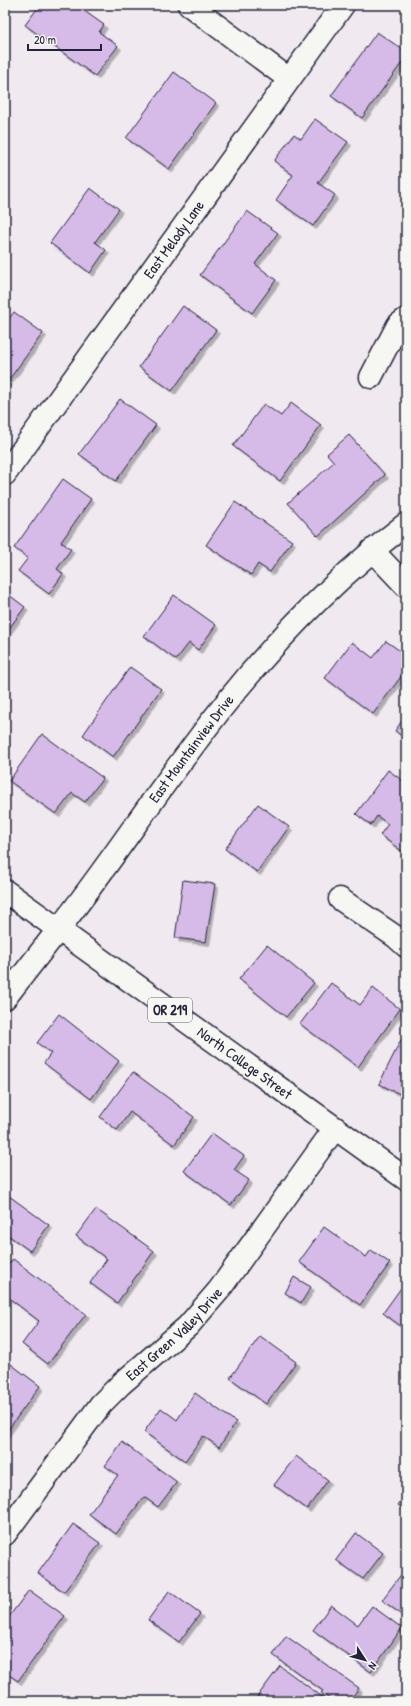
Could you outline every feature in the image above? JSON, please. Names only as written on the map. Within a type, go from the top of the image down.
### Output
[{"type":"street","points":[[189,5],[289,79]]},
{"type":"street","name":"East Melody Lane","points":[[5,474],[289,79],[344,5]]},
{"type":"street","points":[[371,377],[398,325],[406,319]]},
{"type":"street","name":"East Mountainview Drive","points":[[5,998],[83,899],[190,749],[259,662],[315,602],[372,550],[406,524]]},
{"type":"street","points":[[372,550],[406,586]]},
{"type":"street","name":"North College Street","points":[[5,892],[406,1179]]},
{"type":"street","points":[[340,899],[396,937],[406,946]]},
{"type":"street","name":"East Green Valley Drive","points":[[5,1534],[101,1404],[120,1384],[188,1326],[219,1290],[335,1128]]},
{"type":"building","points":[[40,5],[62,5],[65,7],[67,5],[76,5],[104,25],[99,32],[118,46],[95,76],[25,25]]},
{"type":"building","points":[[377,32],[406,52],[406,57],[362,118],[331,96]]},
{"type":"building","points":[[174,72],[216,103],[169,169],[126,138]]},
{"type":"building","points":[[315,119],[348,142],[318,183],[335,195],[313,226],[276,200],[293,175],[274,161],[294,134],[301,139]]},
{"type":"building","points":[[90,188],[119,209],[95,242],[106,250],[90,273],[50,243]]},
{"type":"building","points":[[247,211],[278,233],[255,264],[276,280],[252,313],[200,275]]},
{"type":"building","points":[[183,306],[216,330],[172,391],[139,367]]},
{"type":"building","points":[[14,312],[43,333],[5,385],[5,324]]},
{"type":"building","points":[[120,399],[156,425],[116,481],[79,454]]},
{"type":"building","points":[[291,403],[321,425],[280,481],[233,446],[264,404],[281,416]]},
{"type":"building","points":[[349,435],[385,475],[318,536],[288,503],[334,462],[327,454]]},
{"type":"building","points":[[63,479],[91,499],[61,542],[71,549],[57,569],[63,574],[49,594],[18,571],[28,558],[14,548]]},
{"type":"building","points":[[235,502],[292,541],[270,572],[258,564],[251,575],[206,545]]},
{"type":"building","points":[[5,592],[25,607],[5,634]]},
{"type":"building","points":[[174,595],[216,625],[198,650],[189,643],[176,660],[144,636]]},
{"type":"building","points":[[386,641],[406,655],[406,670],[373,714],[325,678],[352,642],[373,658]]},
{"type":"building","points":[[130,667],[161,689],[113,757],[83,735]]},
{"type":"building","points":[[406,715],[406,739],[395,731]]},
{"type":"building","points":[[42,734],[103,778],[85,802],[72,793],[56,814],[9,781]]},
{"type":"building","points":[[388,770],[406,783],[406,847],[403,852],[380,835],[388,824],[377,816],[371,825],[356,814]]},
{"type":"building","points":[[258,804],[289,827],[257,872],[225,849]]},
{"type":"building","points":[[183,880],[215,884],[206,942],[175,938]]},
{"type":"building","points":[[267,945],[314,983],[286,1017],[239,979]]},
{"type":"building","points":[[331,983],[360,1005],[373,988],[400,1009],[358,1067],[300,1024]]},
{"type":"building","points":[[59,1014],[119,1061],[91,1099],[44,1063],[51,1053],[37,1043]]},
{"type":"building","points":[[401,1040],[406,1042],[406,1097],[379,1084]]},
{"type":"building","points":[[133,1072],[194,1117],[174,1145],[130,1112],[117,1130],[100,1117]]},
{"type":"building","points":[[212,1133],[244,1156],[234,1170],[249,1180],[231,1205],[184,1171]]},
{"type":"building","points":[[5,1193],[49,1225],[30,1251],[5,1233]]},
{"type":"building","points":[[96,1209],[154,1251],[117,1303],[90,1283],[107,1259],[76,1236]]},
{"type":"building","points":[[324,1227],[366,1257],[371,1250],[390,1263],[360,1305],[299,1262]]},
{"type":"building","points":[[13,1259],[86,1314],[48,1364],[22,1344],[39,1321],[5,1295],[5,1269]]},
{"type":"building","points":[[294,1277],[311,1287],[301,1303],[285,1293]]},
{"type":"building","points":[[406,1281],[406,1330],[383,1313]]},
{"type":"building","points":[[260,1336],[296,1362],[266,1404],[230,1378]]},
{"type":"building","points":[[8,1362],[40,1386],[5,1434],[5,1366]]},
{"type":"building","points":[[195,1393],[236,1422],[219,1447],[203,1436],[185,1461],[144,1432],[161,1408],[177,1420]]},
{"type":"building","points":[[122,1442],[177,1482],[158,1507],[144,1497],[116,1534],[89,1514],[118,1475],[105,1466]]},
{"type":"building","points":[[296,1456],[328,1480],[307,1509],[274,1485]]},
{"type":"building","points":[[406,1494],[406,1511],[398,1505]]},
{"type":"building","points":[[73,1524],[100,1543],[64,1592],[38,1573]]},
{"type":"building","points":[[356,1533],[383,1553],[363,1579],[336,1560]]},
{"type":"building","points":[[406,1568],[406,1618],[382,1600]]},
{"type":"building","points":[[29,1590],[65,1616],[18,1681],[5,1672],[5,1622]]},
{"type":"building","points":[[169,1591],[200,1614],[179,1642],[148,1620]]},
{"type":"building","points":[[331,1605],[358,1625],[372,1606],[402,1628],[371,1672],[313,1630]]},
{"type":"building","points":[[286,1636],[359,1688],[349,1701],[333,1701],[321,1693],[323,1691],[273,1655]]},
{"type":"building","points":[[280,1666],[328,1701],[263,1701],[257,1697]]}]
